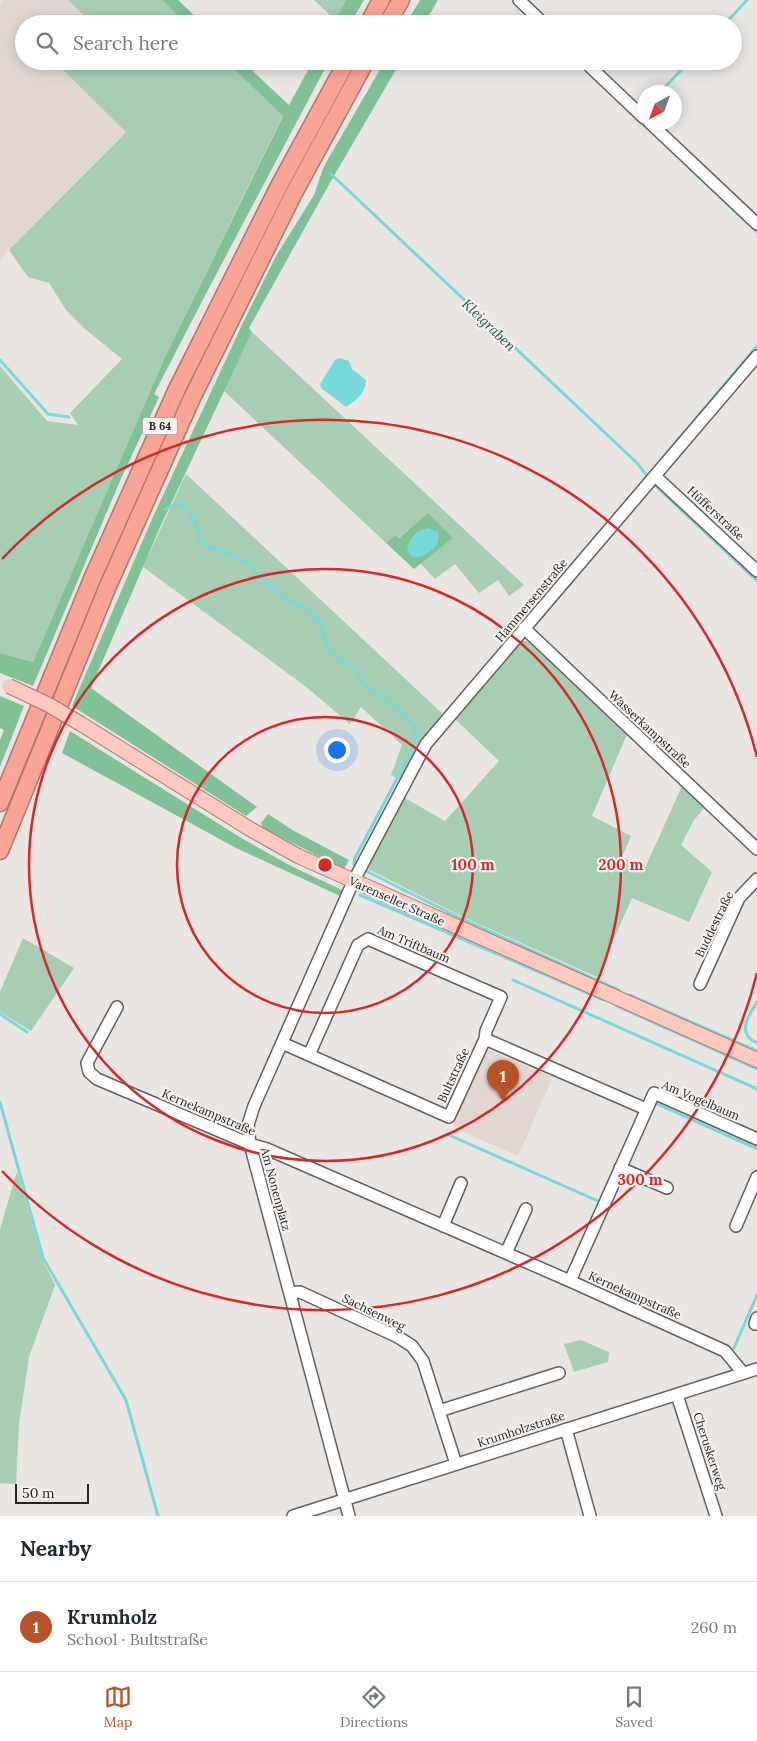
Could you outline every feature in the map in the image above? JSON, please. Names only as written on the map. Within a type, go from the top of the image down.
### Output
[{"type":"highway","points":[[373,15],[381,0]]},
{"type":"highway","points":[[393,15],[401,0]]},
{"type":"highway","name":"B 64","points":[[0,804],[92,579],[177,389],[276,192],[342,70]]},
{"type":"highway","name":"B 64","points":[[0,851],[108,586],[192,398],[294,192],[361,70]]},
{"type":"main road","name":"Varenseller Straße","points":[[4,685],[49,705],[250,830],[298,856],[757,1060]]},
{"type":"street","points":[[519,0],[535,15]]},
{"type":"street","points":[[593,70],[637,111]]},
{"type":"street","points":[[657,130],[757,224]]},
{"type":"street","name":"Hammersenstraße","points":[[353,882],[426,744],[757,356]]},
{"type":"street","name":"Hüfferstraße","points":[[656,476],[757,571]]},
{"type":"street","name":"Wasserkampstraße","points":[[524,628],[755,843]]},
{"type":"street","name":"Buddestraße","points":[[700,984],[740,898],[757,879]]},
{"type":"street","name":"Am Nonenplatz","points":[[349,1516],[250,1144],[248,1125],[254,1106],[353,882]]},
{"type":"street","name":"Am Triftbaum","points":[[309,1055],[358,945],[368,939],[501,997],[486,1031],[485,1039]]},
{"type":"street","name":"Kernekampstraße","points":[[117,1007],[87,1063],[89,1072],[97,1079],[250,1144],[267,1149],[725,1351],[743,1373]]},
{"type":"street","name":"Bultstraße","points":[[282,1043],[449,1117],[485,1039],[646,1109]]},
{"type":"street","name":"Am Vogelbaum","points":[[570,1281],[654,1093],[757,1139]]},
{"type":"street","points":[[620,1168],[667,1188]]},
{"type":"street","points":[[736,1226],[757,1177]]},
{"type":"street","points":[[442,1226],[461,1183]]},
{"type":"street","points":[[506,1254],[526,1209]]},
{"type":"street","name":"Sachsenweg","points":[[290,1293],[300,1292],[381,1328],[412,1346],[423,1361],[456,1464]]},
{"type":"street","name":"Krumholzstraße","points":[[293,1516],[757,1369]]},
{"type":"street","points":[[439,1411],[559,1373]]},
{"type":"street","name":"Cheruskerweg","points":[[677,1395],[716,1516]]},
{"type":"street","points":[[566,1429],[590,1516]]},
{"type":"shaded area","points":[[4,0],[68,0],[84,15],[15,15],[15,70],[63,70],[126,131],[0,259],[0,4]]},
{"type":"shaded area","points":[[486,1049],[553,1077],[518,1156],[456,1129],[453,1125]]},
{"type":"green space","points":[[68,0],[162,0],[178,15],[84,15]]},
{"type":"green space","points":[[162,0],[178,0],[194,15],[178,15]]},
{"type":"green space","points":[[314,0],[346,0],[338,15],[330,15]]},
{"type":"green space","points":[[346,0],[364,0],[355,15],[338,15]]},
{"type":"green space","points":[[420,0],[438,0],[429,15],[411,15]]},
{"type":"green space","points":[[63,70],[236,70],[283,115],[165,357],[33,662],[0,653],[0,366],[47,421],[78,425],[70,413],[122,359],[85,329],[66,310],[49,283],[28,277],[9,250],[126,132]]},
{"type":"green space","points":[[235,70],[252,70],[289,105],[308,70],[324,70],[154,394],[159,397],[120,481],[33,686],[0,673],[0,653],[33,662],[165,357],[283,116]]},
{"type":"green space","points":[[380,70],[396,70],[249,328],[252,332],[161,525],[91,688],[257,807],[246,816],[72,706],[152,519],[242,325],[276,256],[314,195],[324,166]]},
{"type":"green space","points":[[252,332],[524,585],[509,596],[498,580],[479,593],[455,564],[435,579],[420,563],[453,538],[428,514],[398,538],[395,535],[386,543],[224,391]]},
{"type":"green space","points":[[186,474],[445,716],[402,781],[391,775],[402,745],[361,707],[350,724],[305,686],[143,567]]},
{"type":"green space","points":[[428,513],[453,538],[414,569],[386,543],[395,535],[399,538]]},
{"type":"green space","points":[[521,641],[528,641],[628,732],[592,816],[631,836],[622,857],[645,868],[683,784],[706,806],[694,820],[681,845],[712,872],[689,922],[632,898],[597,977],[459,915],[366,868],[403,797],[445,821],[499,761],[455,719]]},
{"type":"green space","points":[[0,696],[24,706],[0,767],[0,740],[4,730],[0,728]]},
{"type":"green space","points":[[70,731],[243,839],[293,867],[342,890],[340,896],[236,848],[62,753]]},
{"type":"green space","points":[[268,814],[294,831],[349,860],[344,869],[263,828],[261,823]]},
{"type":"green space","points":[[23,938],[74,968],[31,1031],[0,1012],[0,992]]},
{"type":"green space","points":[[17,1171],[42,1259],[55,1285],[29,1357],[19,1424],[16,1484],[0,1483],[0,1229]]},
{"type":"green space","points":[[581,1340],[609,1352],[608,1362],[574,1372],[564,1344]]},
{"type":"water","points":[[339,358],[349,361],[352,369],[366,380],[362,393],[346,407],[321,388],[320,384],[335,360]]},
{"type":"water","points":[[428,528],[438,532],[437,544],[424,555],[412,557],[407,550],[410,542],[416,533]]},
{"type":"waterway","name":"Kleigraben","points":[[733,15],[747,0]]},
{"type":"waterway","name":"Kleigraben","points":[[667,85],[681,70]]},
{"type":"waterway","name":"Kleigraben","points":[[684,163],[757,232]]},
{"type":"waterway","name":"Kleigraben","points":[[331,174],[637,463],[648,477]]},
{"type":"waterway","name":"Kleigraben","points":[[661,460],[757,346]]},
{"type":"waterway","points":[[0,360],[48,414],[69,417]]},
{"type":"waterway","name":"Kleigraben","points":[[655,485],[757,581]]},
{"type":"waterway","points":[[165,509],[181,503],[194,520],[199,540],[209,547],[219,549],[248,564],[282,597],[308,610],[320,623],[328,651],[353,668],[367,687],[400,709],[414,727],[416,738],[410,754],[355,858],[354,864]]},
{"type":"waterway","points":[[366,871],[458,917],[619,990]]},
{"type":"waterway","points":[[360,895],[604,1000]]},
{"type":"waterway","points":[[513,980],[757,1089]]},
{"type":"waterway","points":[[630,995],[757,1051]]},
{"type":"waterway","name":"Kleigraben","points":[[757,1002],[750,1013],[745,1030],[747,1035],[757,1043]]},
{"type":"waterway","points":[[617,1006],[757,1069]]},
{"type":"waterway","points":[[0,1014],[27,1032]]},
{"type":"waterway","points":[[0,1102],[43,1258],[126,1400],[158,1516]]},
{"type":"waterway","points":[[657,1104],[757,1149]]},
{"type":"waterway","points":[[449,1135],[598,1201]]},
{"type":"waterway","name":"Kleigraben","points":[[734,1348],[757,1295]]},
{"type":"place","name":"Krumholz","points":[[503,1101]]}]
